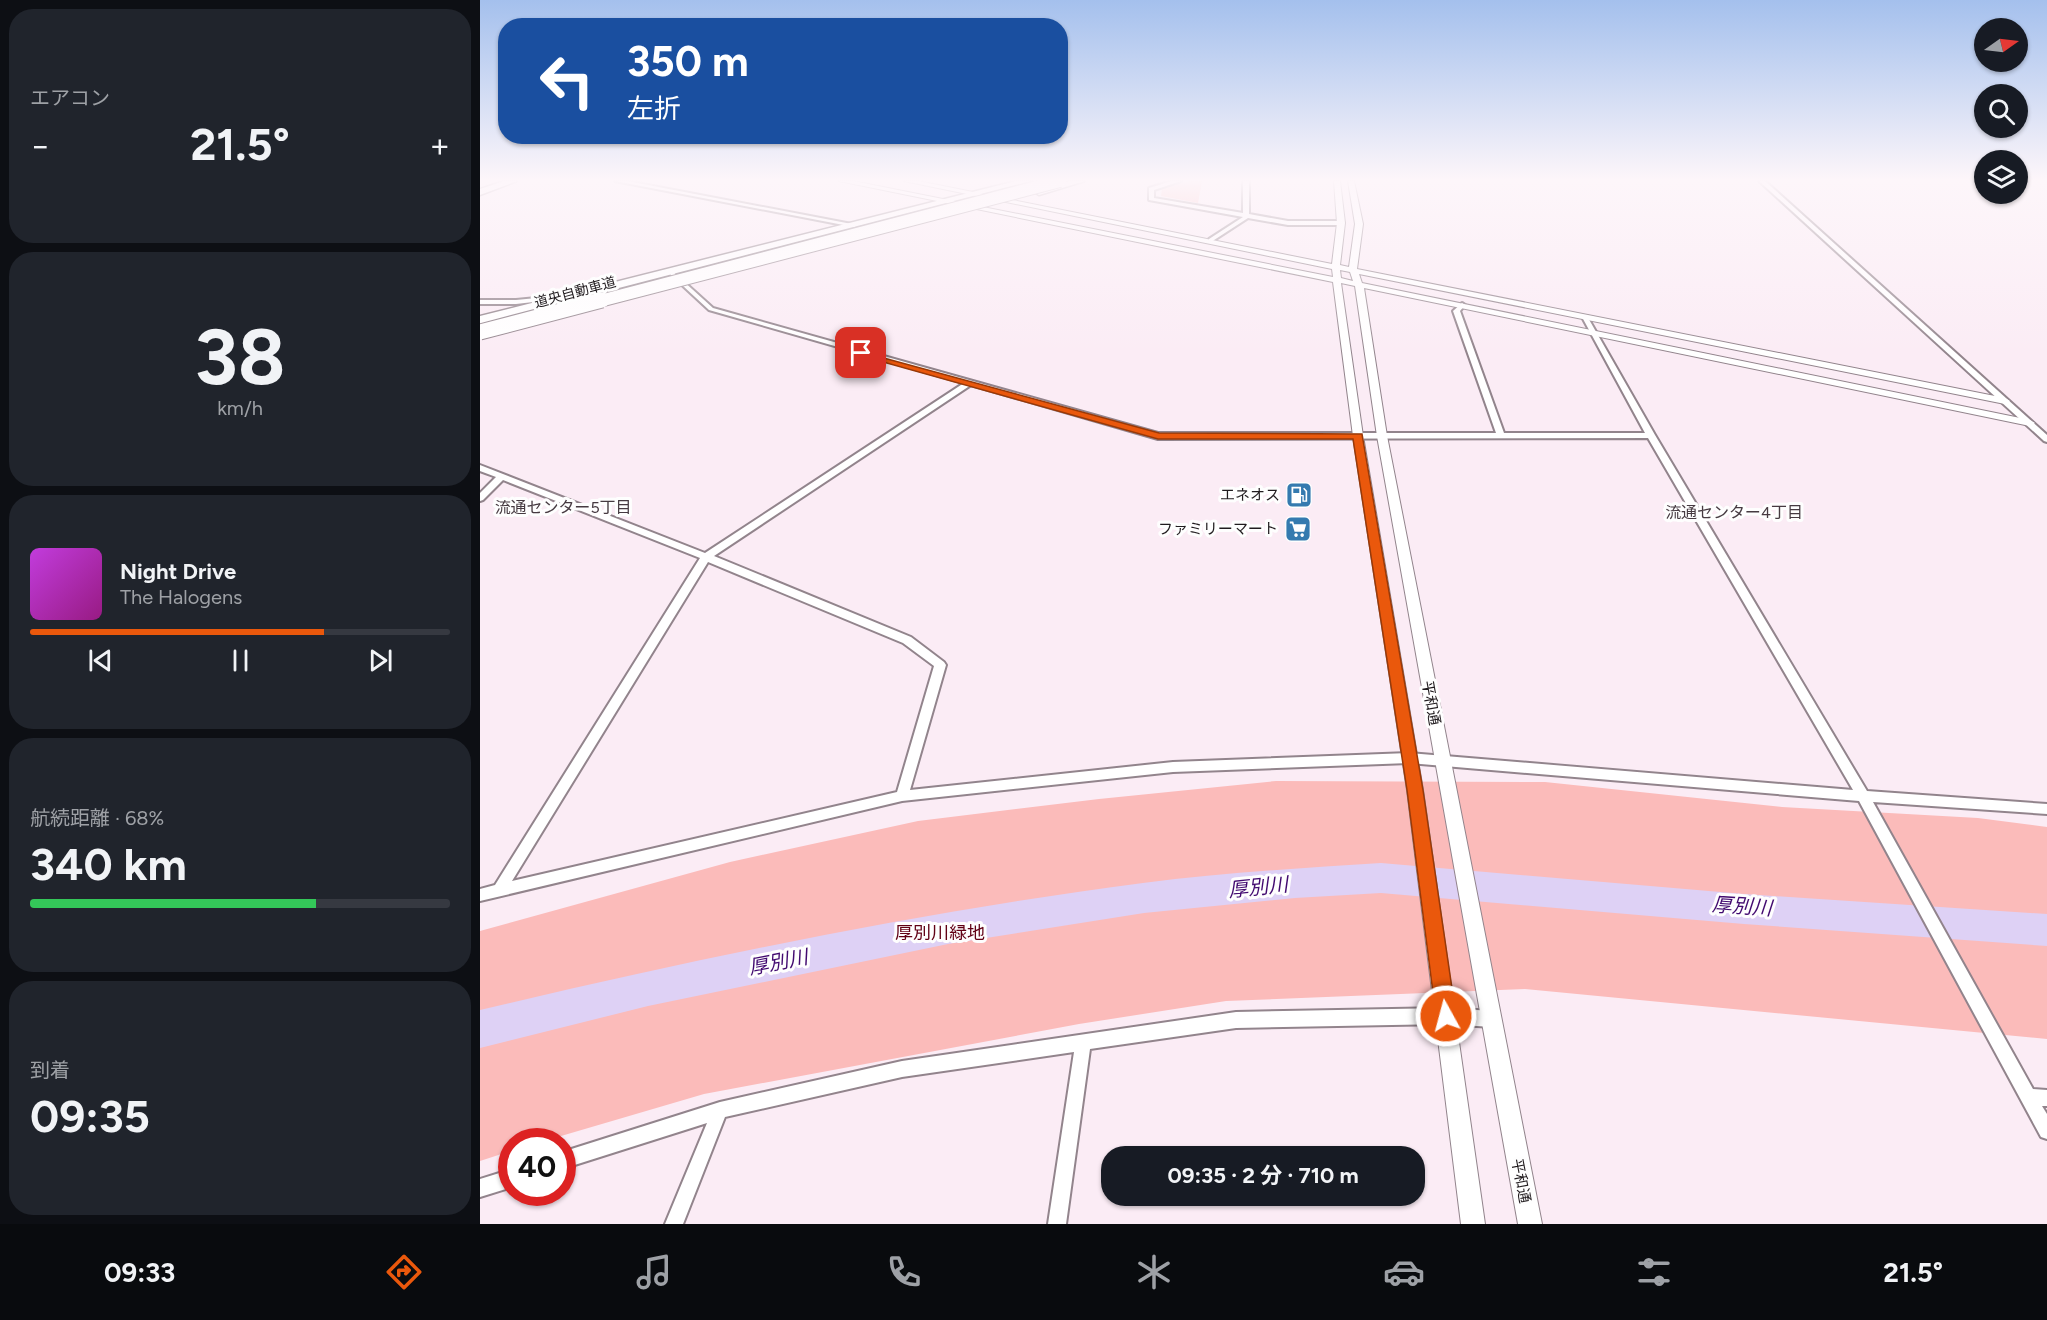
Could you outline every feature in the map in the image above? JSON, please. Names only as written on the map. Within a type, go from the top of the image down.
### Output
[{"type":"highway","points":[[480,320],[803,238]]},
{"type":"highway","name":"道央自動車道","points":[[480,325],[819,238]]},
{"type":"highway","name":"道央自動車道","points":[[480,332],[841,238]]},
{"type":"highway","points":[[480,338],[864,238]]},
{"type":"street","points":[[1125,238],[1462,305],[2030,423]]},
{"type":"street","points":[[1201,238],[2005,401]]},
{"type":"street","name":"平和通","points":[[1339,238],[1336,267],[1337,282],[1358,436],[1441,970],[1473,1224]]},
{"type":"street","name":"平和通","points":[[1357,238],[1353,270],[1359,285],[1382,436],[1530,1224]]},
{"type":"street","points":[[1825,238],[2047,440]]},
{"type":"street","points":[[671,272],[711,309],[968,384],[1158,436],[1651,435]]},
{"type":"street","points":[[480,302],[524,302],[581,294]]},
{"type":"street","points":[[1475,294],[1456,311],[1501,435]]},
{"type":"street","points":[[1585,317],[1651,435],[1863,796],[2047,1131]]},
{"type":"street","points":[[500,890],[706,557],[968,384]]},
{"type":"street","points":[[480,468],[706,557],[907,640],[940,665],[902,796]]},
{"type":"street","points":[[480,498],[501,477]]},
{"type":"street","points":[[480,895],[902,796],[1173,768],[1409,758],[2047,809]]},
{"type":"street","points":[[576,1156],[720,1110],[902,1069],[1236,1020],[1446,1016],[1492,1019]]},
{"type":"street","points":[[1057,1224],[1083,1042]]},
{"type":"street","points":[[2028,1097],[2047,1098]]},
{"type":"street","points":[[674,1224],[720,1110]]},
{"type":"street","points":[[480,1188],[498,1182]]},
{"type":"green space","name":"厚別川緑地","points":[[1276,781],[1545,782],[1782,807],[1978,818],[2047,827],[2047,1039],[1525,989],[1226,1001],[1079,1024],[704,1094],[576,1132],[576,1128],[498,1128],[498,1155],[480,1161],[480,931],[730,862],[918,821]]},
{"type":"waterway","name":"厚別川","points":[[480,1029],[648,988],[948,928],[1144,898],[1295,883],[1381,878],[1744,909],[2047,930]]},
{"type":"place","name":"エネオス","points":[[1299,495]]},
{"type":"place","name":"ファミリーマート","points":[[1298,529]]},
{"type":"district","name":"流通センター5丁目","points":[[563,507]]},
{"type":"district","name":"流通センター4丁目","points":[[1734,512]]},
{"type":"route","points":[[861,353],[1158,436],[1183,438],[1358,436],[1415,790],[1446,1016]]}]
